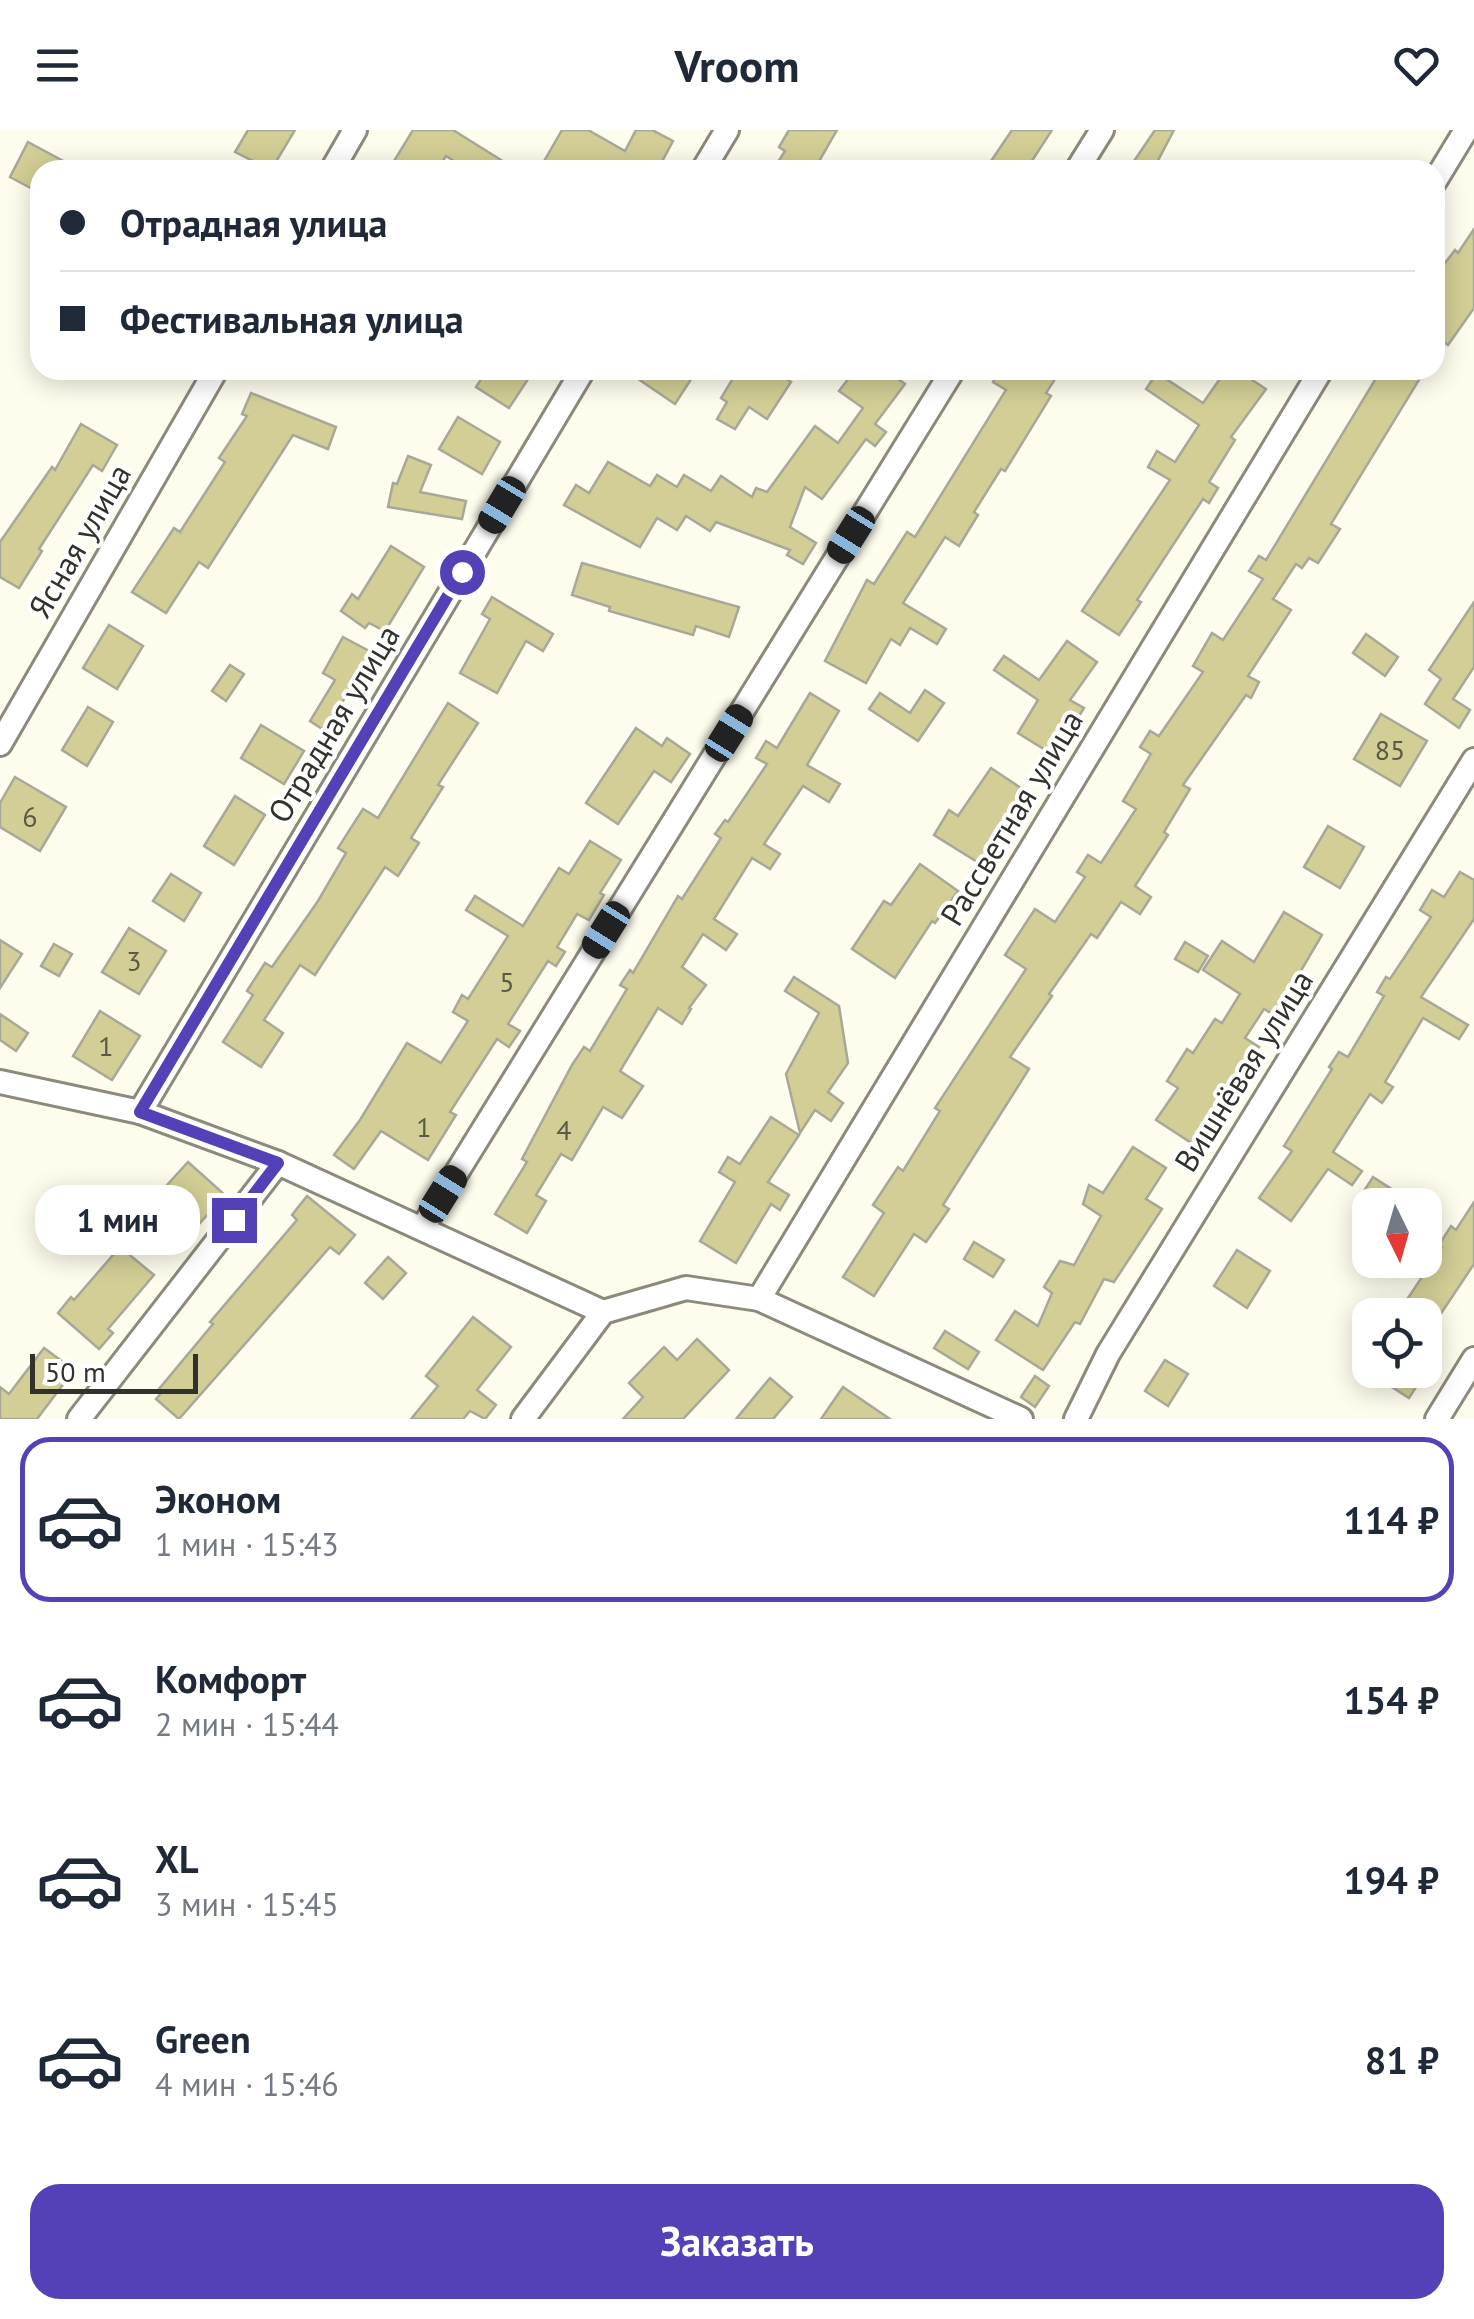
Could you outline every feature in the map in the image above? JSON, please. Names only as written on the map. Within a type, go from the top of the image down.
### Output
[{"type":"street","points":[[338,160],[354,130]]},
{"type":"street","points":[[709,160],[726,130]]},
{"type":"street","points":[[1083,160],[1102,130]]},
{"type":"street","points":[[1445,164],[1466,130]]},
{"type":"street","name":"Ясная улица","points":[[0,744],[210,380]]},
{"type":"street","name":"Отрадная улица","points":[[140,1112],[577,380]]},
{"type":"street","points":[[423,1227],[947,380]]},
{"type":"street","name":"Рассветная улица","points":[[759,1299],[1314,380]]},
{"type":"street","name":"Вишнёвая улица","points":[[1076,1419],[1118,1337],[1474,760]]},
{"type":"street","points":[[0,1082],[140,1112],[278,1163],[603,1312]]},
{"type":"street","points":[[79,1419],[278,1163]]},
{"type":"street","points":[[523,1419],[603,1312],[686,1288],[759,1299],[1010,1417]]},
{"type":"street","points":[[1437,1419],[1474,1359]]},
{"type":"building","points":[[248,130],[295,130],[277,160],[251,160],[235,152]]},
{"type":"building","points":[[413,130],[453,130],[501,160],[452,160],[446,156],[443,160],[395,160]]},
{"type":"building","points":[[562,130],[588,130],[625,151],[636,130],[652,130],[673,141],[663,160],[545,160]]},
{"type":"building","points":[[789,130],[837,130],[820,160],[779,160],[785,151],[779,147]]},
{"type":"building","points":[[1012,130],[1052,130],[1032,160],[992,160]]},
{"type":"building","points":[[1155,130],[1174,130],[1158,160],[1135,160]]},
{"type":"building","points":[[28,142],[61,160],[30,160],[30,188],[10,177]]},
{"type":"building","points":[[1474,229],[1474,308],[1448,345],[1445,263],[1455,250],[1458,253]]},
{"type":"building","points":[[481,380],[527,380],[509,408],[476,387]]},
{"type":"building","points":[[640,380],[691,380],[675,404]]},
{"type":"building","points":[[732,380],[791,382],[767,419],[749,407],[735,429],[717,419],[727,402],[721,398]]},
{"type":"building","points":[[847,380],[900,380],[905,384],[875,424],[886,432],[875,446],[866,439],[822,499],[805,487],[790,527],[816,543],[803,564],[787,555],[790,550],[716,522],[710,531],[686,516],[677,530],[657,518],[640,547],[564,505],[576,485],[589,493],[608,462],[650,486],[657,475],[677,487],[684,475],[711,491],[721,476],[752,497],[756,488],[767,492],[815,426],[838,443],[863,408],[839,391]]},
{"type":"building","points":[[1054,380],[1046,393],[1051,396],[1005,471],[1001,469],[974,512],[978,515],[959,546],[945,537],[903,603],[946,629],[937,644],[910,628],[900,645],[891,639],[866,683],[825,661],[867,580],[874,584],[907,532],[915,537],[1006,390],[993,382]]},
{"type":"building","points":[[1152,380],[1168,380],[1203,403],[1219,380],[1252,380],[1266,389],[1231,437],[1235,440],[1209,482],[1218,488],[1209,503],[1203,499],[1137,600],[1141,602],[1119,635],[1082,611],[1170,480],[1148,467],[1157,451],[1175,462],[1199,425],[1146,389]]},
{"type":"building","points":[[1375,380],[1419,380],[1331,524],[1340,529],[1318,563],[1309,558],[1302,568],[1296,564],[1273,599],[1291,610],[1248,676],[1259,682],[1251,698],[1246,695],[1183,785],[1190,789],[1164,832],[1168,835],[1135,886],[1151,897],[1140,914],[1121,902],[1097,938],[1091,934],[1049,994],[1052,996],[1010,1057],[1029,1069],[943,1205],[949,1209],[926,1242],[914,1234],[874,1296],[843,1277],[884,1213],[873,1205],[898,1167],[903,1171],[940,1111],[935,1108],[1026,969],[1005,955],[1035,909],[1055,922],[1085,877],[1077,872],[1088,855],[1101,863],[1136,809],[1123,801],[1151,754],[1140,747],[1150,731],[1159,736],[1203,672],[1193,666],[1212,633],[1223,640],[1263,579],[1249,571],[1259,556],[1266,560]]},
{"type":"building","points":[[251,393],[336,427],[328,449],[293,435],[208,568],[199,562],[166,613],[132,592],[174,528],[180,532],[225,462],[219,458],[247,416],[242,414]]},
{"type":"building","points":[[458,417],[500,442],[482,474],[439,449]]},
{"type":"building","points":[[81,424],[117,445],[102,471],[93,465],[19,588],[0,577],[0,542],[52,467],[55,470]]},
{"type":"building","points":[[408,456],[431,465],[420,492],[466,501],[462,519],[388,507],[393,483],[397,484]]},
{"type":"building","points":[[391,546],[424,567],[385,631],[369,623],[365,628],[341,611],[352,594],[358,599]]},
{"type":"building","points":[[582,563],[739,607],[729,637],[696,626],[693,635],[609,611],[610,607],[572,595]]},
{"type":"building","points":[[492,597],[553,634],[543,651],[526,641],[497,693],[460,673],[490,619],[482,614]]},
{"type":"building","points":[[1474,602],[1474,667],[1453,699],[1470,710],[1459,728],[1425,704],[1441,679],[1429,670]]},
{"type":"building","points":[[109,625],[143,646],[117,689],[83,668]]},
{"type":"building","points":[[1366,634],[1398,657],[1385,676],[1353,653]]},
{"type":"building","points":[[343,637],[371,652],[339,708],[344,711],[330,734],[310,721],[335,680],[323,673]]},
{"type":"building","points":[[1067,641],[1097,662],[1070,700],[1084,708],[1055,756],[1018,733],[1038,700],[994,670],[1004,656],[1039,680]]},
{"type":"building","points":[[230,665],[244,674],[226,701],[212,691]]},
{"type":"building","points":[[925,690],[944,703],[918,741],[869,709],[880,693],[910,713]]},
{"type":"building","points":[[810,693],[839,711],[807,765],[840,784],[829,802],[803,786],[764,844],[780,854],[770,869],[752,858],[714,919],[737,934],[726,950],[703,934],[682,967],[706,985],[682,1024],[658,1008],[620,1071],[643,1086],[622,1118],[603,1107],[572,1160],[561,1154],[536,1195],[546,1201],[527,1233],[495,1214],[527,1162],[522,1159],[572,1065],[584,1047],[590,1051],[627,989],[620,985],[630,970],[633,973],[678,896],[682,899],[721,838],[715,834],[725,820],[728,822],[767,764],[756,758],[766,741],[777,748]]},
{"type":"building","points":[[448,703],[478,723],[438,785],[443,787],[411,838],[419,843],[398,876],[385,867],[315,975],[300,965],[264,1020],[283,1033],[261,1067],[223,1042],[253,995],[247,991],[265,963],[272,967],[318,901],[346,853],[338,848],[363,809],[378,818]]},
{"type":"building","points":[[88,707],[113,722],[87,766],[62,750]]},
{"type":"building","points":[[1381,714],[1427,741],[1400,786],[1354,759]]},
{"type":"building","points":[[261,725],[304,751],[284,784],[241,758]]},
{"type":"building","points":[[636,728],[662,746],[667,738],[690,754],[671,782],[654,771],[618,824],[586,803]]},
{"type":"building","points":[[991,768],[1027,792],[995,839],[1002,843],[987,868],[934,835],[949,810],[958,816]]},
{"type":"building","points":[[15,777],[66,807],[40,851],[0,827],[0,803]]},
{"type":"building","points":[[235,796],[265,815],[234,865],[204,846]]},
{"type":"building","points":[[1328,826],[1364,847],[1340,888],[1304,867]]},
{"type":"building","points":[[590,841],[621,860],[600,893],[604,895],[589,920],[577,914],[557,947],[565,952],[556,966],[548,961],[508,1024],[520,1031],[509,1047],[497,1039],[450,1112],[456,1115],[428,1160],[381,1131],[354,1169],[334,1155],[407,1043],[441,1063],[468,1021],[453,1012],[462,995],[468,999],[508,936],[466,910],[475,896],[523,926],[559,868],[569,874]]},
{"type":"building","points":[[920,864],[958,891],[935,923],[932,921],[895,978],[852,949],[884,901],[891,905]]},
{"type":"building","points":[[1460,872],[1474,880],[1474,919],[1421,997],[1468,1025],[1459,1039],[1423,1018],[1385,1082],[1393,1087],[1382,1103],[1370,1094],[1333,1152],[1362,1171],[1352,1185],[1328,1169],[1291,1221],[1259,1198],[1292,1151],[1284,1146],[1339,1052],[1348,1057],[1384,996],[1377,992],[1431,917],[1420,910],[1432,890],[1444,897]]},
{"type":"building","points":[[171,874],[201,893],[184,921],[153,901]]},
{"type":"building","points":[[1284,912],[1322,935],[1292,986],[1296,989],[1279,1018],[1264,1009],[1245,1038],[1259,1047],[1238,1081],[1242,1083],[1232,1098],[1227,1095],[1193,1144],[1156,1120],[1178,1088],[1167,1081],[1187,1049],[1193,1053],[1215,1019],[1222,1023],[1240,994],[1203,970],[1222,941],[1254,962]]},
{"type":"building","points":[[129,928],[166,951],[139,994],[102,972]]},
{"type":"building","points":[[0,940],[22,954],[0,988]]},
{"type":"building","points":[[1185,942],[1208,956],[1198,972],[1175,959]]},
{"type":"building","points":[[54,944],[72,954],[59,976],[41,966]]},
{"type":"building","points":[[794,977],[839,1006],[848,1063],[828,1092],[843,1103],[831,1121],[815,1110],[800,1133],[786,1074],[819,1013],[785,991]]},
{"type":"building","points":[[100,1011],[140,1036],[112,1080],[73,1056]]},
{"type":"building","points":[[0,1014],[28,1033],[16,1051],[0,1040]]},
{"type":"building","points":[[771,1117],[799,1135],[768,1182],[789,1195],[780,1210],[771,1204],[736,1263],[700,1241],[735,1182],[719,1172],[728,1157],[740,1164]]},
{"type":"building","points":[[1133,1147],[1166,1168],[1146,1199],[1162,1209],[1114,1282],[1104,1279],[1080,1324],[1075,1322],[1043,1370],[996,1340],[1015,1311],[1038,1326],[1052,1293],[1044,1287],[1060,1261],[1074,1265],[1101,1216],[1083,1204],[1089,1185],[1103,1193]]},
{"type":"building","points":[[188,1162],[225,1195],[200,1223],[192,1216],[169,1243],[139,1216]]},
{"type":"building","points":[[1373,1177],[1390,1188],[1366,1188]]},
{"type":"building","points":[[307,1196],[355,1235],[339,1254],[330,1247],[179,1419],[156,1399],[162,1392],[159,1389],[297,1220],[292,1215]]},
{"type":"building","points":[[1474,1202],[1474,1264],[1442,1312],[1442,1298],[1408,1298],[1421,1278],[1442,1278],[1442,1240],[1451,1226],[1456,1230]]},
{"type":"building","points":[[974,1242],[1004,1260],[993,1277],[964,1259]]},
{"type":"building","points":[[120,1247],[154,1275],[108,1329],[113,1333],[99,1349],[58,1313]]},
{"type":"building","points":[[1237,1250],[1270,1271],[1247,1308],[1214,1286]]},
{"type":"building","points":[[388,1257],[406,1273],[383,1299],[365,1283]]},
{"type":"building","points":[[473,1317],[511,1347],[477,1390],[496,1405],[485,1419],[470,1411],[463,1419],[411,1419],[438,1386],[426,1376]]},
{"type":"building","points":[[945,1331],[979,1352],[968,1369],[934,1348]]},
{"type":"building","points":[[697,1339],[729,1370],[683,1419],[623,1419],[643,1397],[629,1383],[664,1347],[677,1360]]},
{"type":"building","points":[[44,1348],[74,1370],[37,1419],[0,1419],[0,1387],[9,1394]]},
{"type":"building","points":[[1165,1360],[1188,1374],[1168,1406],[1145,1391]]},
{"type":"building","points":[[1035,1376],[1049,1386],[1035,1407],[1021,1397]]},
{"type":"building","points":[[770,1378],[792,1397],[773,1419],[736,1419]]},
{"type":"building","points":[[843,1387],[890,1419],[821,1419]]},
{"type":"building","points":[[1393,1388],[1415,1388],[1409,1398]]},
{"type":"route","points":[[234,1220],[278,1163],[140,1112],[462,572]]}]
